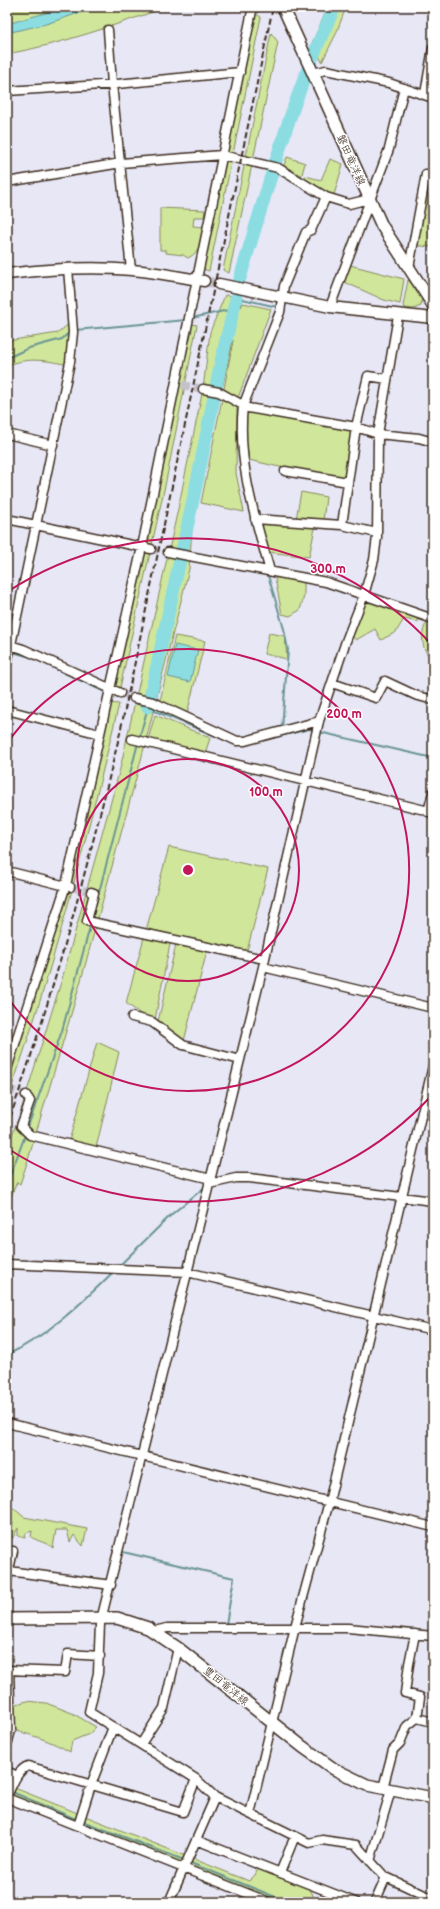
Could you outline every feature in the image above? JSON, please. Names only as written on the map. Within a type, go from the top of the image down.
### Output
[{"type":"main road","name":"磐田竜洋線","points":[[283,7],[382,226],[433,305]]},
{"type":"main road","name":"豊田竜洋線","points":[[7,1619],[102,1618],[133,1622],[154,1631],[178,1648],[272,1724],[334,1770],[349,1778],[387,1789],[433,1798]]},
{"type":"street","points":[[7,1069],[69,886],[100,734],[179,384],[200,280],[222,155],[252,11],[255,7]]},
{"type":"street","points":[[108,30],[131,270]]},
{"type":"street","points":[[313,73],[326,70],[404,88],[429,96],[433,48]]},
{"type":"street","points":[[7,91],[112,84],[240,72]]},
{"type":"street","points":[[330,307],[389,149],[404,88]]},
{"type":"street","points":[[7,182],[121,163],[222,155],[278,168],[326,197],[349,204],[369,200]]},
{"type":"street","points":[[409,268],[426,174],[433,176]]},
{"type":"street","points":[[270,572],[255,519],[246,479],[242,420],[244,406],[280,312],[284,286],[306,232],[311,230],[326,197]]},
{"type":"street","points":[[7,274],[68,268],[131,270],[170,274],[200,280]]},
{"type":"street","points":[[7,664],[9,645],[37,525],[70,362],[73,332],[68,268]]},
{"type":"street","points":[[219,284],[330,307],[398,316],[433,318]]},
{"type":"street","points":[[398,316],[378,434],[377,533],[374,560],[364,595],[346,641],[319,722],[263,967],[102,1618],[99,1638],[100,1656],[98,1673],[89,1712],[196,1779],[215,1797],[309,1843],[322,1840],[356,1845],[386,1877],[433,1899]]},
{"type":"street","points":[[342,525],[356,427],[368,376],[387,379]]},
{"type":"street","points":[[203,389],[219,392],[248,408],[356,427],[378,434],[419,438],[433,442]]},
{"type":"street","points":[[7,434],[53,445]]},
{"type":"street","points":[[285,471],[348,482]]},
{"type":"street","points":[[7,519],[151,549]]},
{"type":"street","points":[[255,519],[342,525],[377,533]]},
{"type":"street","points":[[168,552],[326,582],[433,619]]},
{"type":"street","points":[[9,645],[23,649],[120,693]]},
{"type":"street","points":[[332,684],[376,698],[385,681],[415,696],[433,700]]},
{"type":"street","points":[[134,698],[154,702],[237,741],[245,741],[319,722]]},
{"type":"street","points":[[7,710],[100,734]]},
{"type":"street","points":[[132,739],[306,783],[431,812],[433,792]]},
{"type":"street","points":[[7,871],[69,886]]},
{"type":"street","points":[[91,892],[94,894],[87,920],[264,958]]},
{"type":"street","points":[[263,967],[433,1008]]},
{"type":"street","points":[[132,1017],[152,1022],[183,1045],[240,1060]]},
{"type":"street","points":[[250,1814],[295,1627],[329,1502],[433,1066]]},
{"type":"street","points":[[26,1095],[30,1101],[21,1126],[30,1135],[210,1182],[236,1178],[249,1178],[433,1201]]},
{"type":"street","points":[[7,1264],[187,1272],[433,1330]]},
{"type":"street","points":[[7,1423],[433,1526]]},
{"type":"street","points":[[7,1579],[13,1551]]},
{"type":"street","points":[[9,1571],[110,1585]]},
{"type":"street","points":[[154,1631],[167,1628],[295,1627],[348,1628],[433,1636]]},
{"type":"street","points":[[370,1861],[387,1789],[393,1750],[400,1743],[407,1726],[417,1718],[420,1697],[405,1693],[408,1664],[415,1634]]},
{"type":"street","points":[[141,1744],[164,1708],[178,1648]]},
{"type":"street","points":[[7,1745],[11,1730],[8,1670],[65,1672],[68,1654],[100,1656]]},
{"type":"street","points":[[417,1718],[433,1722]]},
{"type":"street","points":[[78,1826],[91,1784],[113,1728]]},
{"type":"street","points":[[196,1779],[184,1812],[28,1766],[24,1768],[17,1776],[7,1795],[78,1826],[270,1902]]},
{"type":"street","points":[[7,1771],[17,1776]]},
{"type":"street","points":[[169,1902],[215,1797]]},
{"type":"street","points":[[280,1873],[295,1836]]},
{"type":"street","points":[[196,1840],[355,1902]]},
{"type":"street","points":[[375,1902],[386,1877]]},
{"type":"green space","points":[[14,7],[167,7],[48,45],[7,54],[7,9]]},
{"type":"green space","points":[[328,7],[346,7],[336,34],[322,62],[312,43]]},
{"type":"green space","points":[[252,11],[261,17],[209,271],[201,268]]},
{"type":"green space","points":[[271,33],[278,42],[229,273],[223,270]]},
{"type":"green space","points":[[287,157],[305,163],[301,178],[283,168]]},
{"type":"green space","points":[[330,159],[343,164],[334,195],[326,194],[304,180],[305,176],[321,180]]},
{"type":"green space","points":[[426,174],[433,176],[433,237],[431,247],[412,245]]},
{"type":"green space","points":[[160,208],[205,210],[204,217],[194,217],[193,226],[203,227],[198,249],[188,258],[183,255],[166,253],[166,250],[160,250]]},
{"type":"green space","points":[[346,264],[404,279],[400,304],[384,300],[340,280]]},
{"type":"green space","points":[[408,280],[422,295],[421,306],[413,309],[405,308],[403,306]]},
{"type":"green space","points":[[225,295],[243,298],[241,307],[243,303],[271,309],[238,398],[224,389],[233,340],[193,517],[189,569],[141,760],[80,984],[28,1160],[20,1184],[17,1182],[7,1206],[7,1147],[19,1117],[62,979],[120,769],[203,389],[210,332]]},
{"type":"green space","points":[[72,321],[70,365],[30,360],[7,366],[7,341],[58,333]]},
{"type":"green space","points":[[191,324],[197,325],[166,481],[119,692],[111,689]]},
{"type":"green space","points":[[223,394],[237,402],[236,473],[244,512],[201,503]]},
{"type":"green space","points":[[243,409],[353,426],[345,482],[249,460],[242,420]]},
{"type":"green space","points":[[301,492],[326,497],[323,521],[296,519]]},
{"type":"green space","points":[[258,519],[316,523],[309,557],[268,552]]},
{"type":"green space","points":[[294,576],[304,578],[304,596],[300,610],[290,616],[282,614],[275,578]]},
{"type":"green space","points":[[382,602],[418,615],[418,622],[404,619],[396,632],[381,640],[375,629],[356,640],[352,636],[366,603]]},
{"type":"green space","points":[[427,622],[433,623],[433,661],[426,653],[422,637]]},
{"type":"green space","points":[[269,633],[285,636],[287,659],[264,654]]},
{"type":"green space","points":[[175,636],[205,641],[186,718],[159,705]]},
{"type":"green space","points":[[108,703],[119,704],[94,804],[54,953],[24,1052],[7,1101],[7,1070],[66,887]]},
{"type":"green space","points":[[155,715],[210,738],[204,757],[147,743]]},
{"type":"green space","points":[[169,847],[268,869],[246,955],[208,947],[183,1045],[157,1026],[177,940],[171,939],[154,1024],[126,1003]]},
{"type":"green space","points":[[97,1042],[119,1052],[96,1148],[69,1141]]},
{"type":"green space","points":[[7,1503],[24,1517],[87,1529],[83,1546],[74,1535],[70,1542],[67,1530],[56,1530],[53,1548],[48,1544],[31,1537],[32,1531],[26,1533],[25,1538],[18,1536],[18,1528],[12,1539],[13,1523],[7,1522]]},
{"type":"green space","points":[[27,1701],[46,1703],[72,1713],[96,1727],[89,1734],[72,1741],[70,1752],[50,1742],[14,1730],[10,1706]]},
{"type":"green space","points":[[7,1785],[249,1881],[255,1875],[259,1867],[284,1874],[308,1887],[314,1902],[269,1902],[7,1796]]},
{"type":"water","points":[[66,7],[97,7],[46,24],[7,33],[7,24]]},
{"type":"water","points":[[175,645],[198,650],[190,682],[168,677]]},
{"type":"waterway","points":[[240,278],[282,141],[306,73],[335,7]]},
{"type":"waterway","points":[[192,318],[233,309],[238,298],[277,307],[270,326]]},
{"type":"waterway","points":[[148,707],[198,477],[222,357],[236,299]]},
{"type":"waterway","points":[[75,330],[186,320]]},
{"type":"waterway","points":[[7,358],[29,348],[62,339],[71,331]]},
{"type":"waterway","points":[[238,406],[239,416]]},
{"type":"waterway","points":[[243,478],[245,489]]},
{"type":"waterway","points":[[267,572],[284,629],[288,650],[282,729]]},
{"type":"waterway","points":[[12,652],[31,657]]},
{"type":"waterway","points":[[48,665],[107,693]]},
{"type":"waterway","points":[[111,694],[119,697]]},
{"type":"waterway","points":[[133,702],[235,744]]},
{"type":"waterway","points":[[139,739],[148,707]]},
{"type":"waterway","points":[[259,741],[309,729],[315,731]]},
{"type":"waterway","points":[[319,732],[433,758]]},
{"type":"waterway","points":[[92,919],[138,743]]},
{"type":"waterway","points":[[27,1129],[62,1031],[91,923]]},
{"type":"waterway","points":[[7,1184],[26,1133]]},
{"type":"waterway","points":[[251,1174],[316,1182]]},
{"type":"waterway","points":[[119,1266],[173,1213],[205,1187]]},
{"type":"waterway","points":[[7,1355],[50,1329],[113,1272]]},
{"type":"waterway","points":[[123,1552],[234,1578],[226,1624],[294,1624]]},
{"type":"waterway","points":[[299,1624],[314,1624]]},
{"type":"waterway","points":[[416,1630],[433,1632]]},
{"type":"waterway","points":[[12,1792],[78,1820]]},
{"type":"waterway","points":[[82,1821],[184,1860]]},
{"type":"waterway","points":[[188,1862],[288,1902]]},
{"type":"tunnel","points":[[204,281],[219,284]]},
{"type":"tunnel","points":[[182,385],[203,389]]},
{"type":"tunnel","points":[[151,549],[168,552]]},
{"type":"tunnel","points":[[120,693],[134,698]]},
{"type":"tunnel","points":[[71,887],[91,892]]},
{"type":"tunnel","points":[[8,1089],[26,1095]]},
{"type":"railway","points":[[7,1126],[55,980],[120,733],[273,7]]}]
